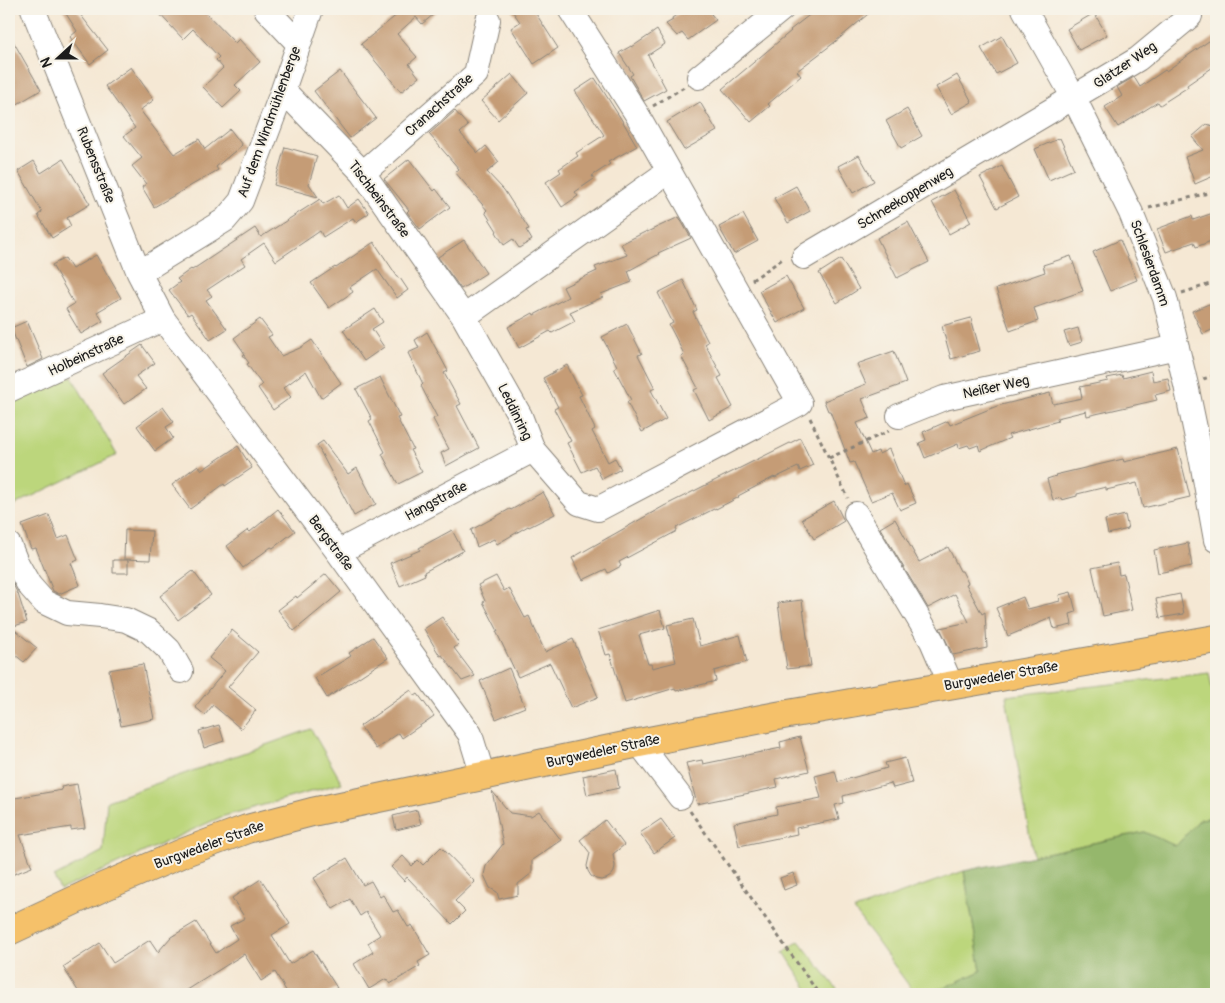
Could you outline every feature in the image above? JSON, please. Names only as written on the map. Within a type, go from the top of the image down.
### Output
[{"type":"main road","name":"Burgwedeler Straße","points":[[9,931],[69,902],[185,852],[247,829],[312,812],[639,743],[828,706],[1216,639]]},
{"type":"street","name":"Rubensstraße","points":[[33,9],[139,273],[163,319]]},
{"type":"street","points":[[266,9],[298,43]]},
{"type":"street","name":"Auf dem Windmühlenberge","points":[[139,273],[226,220],[241,201],[311,9]]},
{"type":"street","points":[[570,9],[638,116],[800,403]]},
{"type":"street","points":[[699,77],[782,9]]},
{"type":"street","name":"Schlesierdamm","points":[[1024,9],[1074,98],[1131,213],[1165,298],[1202,462],[1216,534]]},
{"type":"street","name":"Glatzer Weg","points":[[1074,98],[1138,59],[1190,16],[1186,9]]},
{"type":"street","name":"Cranachstraße","points":[[363,172],[476,74],[488,20]]},
{"type":"street","name":"Tischbeinstraße","points":[[283,90],[363,172],[464,317]]},
{"type":"street","name":"Schneekoppenweg","points":[[804,257],[1074,98]]},
{"type":"street","points":[[464,317],[669,172]]},
{"type":"street","name":"Leddinring","points":[[464,317],[520,416],[533,450],[579,503],[598,509],[800,403]]},
{"type":"street","name":"Holbeinstraße","points":[[9,390],[163,319]]},
{"type":"street","name":"Bergstraße","points":[[163,319],[338,552],[470,734],[483,776]]},
{"type":"street","name":"Neißer Weg","points":[[898,416],[944,398],[1177,347]]},
{"type":"street","name":"Hangstraße","points":[[338,552],[533,450]]},
{"type":"street","points":[[856,514],[932,641],[951,685]]},
{"type":"street","points":[[9,545],[29,585],[44,602],[67,613],[126,620],[149,631],[169,650],[181,671]]},
{"type":"street","points":[[639,743],[680,797]]},
{"type":"path","points":[[638,116],[699,77]]},
{"type":"path","points":[[1131,213],[1216,191]]},
{"type":"path","points":[[737,291],[793,252],[804,257]]},
{"type":"path","points":[[1165,298],[1216,282]]},
{"type":"path","points":[[800,403],[813,422],[856,514]]},
{"type":"path","points":[[829,458],[889,431],[898,416]]},
{"type":"path","points":[[680,797],[819,994]]},
{"type":"green space","points":[[72,377],[117,455],[10,507],[9,404]]},
{"type":"green space","points":[[1209,673],[1216,709],[1216,817],[1200,819],[1176,847],[1144,832],[1033,856],[1006,696]]},
{"type":"green space","points":[[311,729],[342,783],[221,817],[60,890],[54,877],[103,851],[107,801]]},
{"type":"green space","points":[[1216,817],[1216,994],[930,994],[981,971],[964,871],[1144,832],[1176,846],[1200,819]]},
{"type":"green space","points":[[964,871],[981,971],[930,994],[915,994],[854,910]]},
{"type":"green space","points":[[799,941],[841,994],[811,994],[784,952]]},
{"type":"building","points":[[63,9],[76,9],[108,50],[90,64],[70,37],[77,31]]},
{"type":"building","points":[[155,9],[202,9],[235,43],[239,39],[260,62],[235,85],[241,91],[223,108],[203,87],[223,68],[216,60],[219,57],[193,29],[183,39]]},
{"type":"building","points":[[404,9],[440,9],[422,24],[416,17],[397,34],[417,57],[409,64],[419,77],[401,92],[361,44]]},
{"type":"building","points":[[511,9],[533,9],[558,48],[534,64],[511,28],[520,22]]},
{"type":"building","points":[[685,9],[707,9],[716,20],[688,40],[682,33],[677,36],[666,24]]},
{"type":"building","points":[[817,9],[874,9],[797,71],[801,76],[768,104],[770,106],[751,122],[722,89]]},
{"type":"building","points":[[1094,13],[1107,35],[1079,50],[1067,29]]},
{"type":"building","points":[[657,30],[665,44],[648,55],[666,89],[644,101],[630,76],[633,74],[619,53],[632,47]]},
{"type":"building","points":[[9,34],[41,90],[9,109]]},
{"type":"building","points":[[1002,36],[1017,63],[996,74],[981,48]]},
{"type":"building","points":[[1216,36],[1216,65],[1187,85],[1188,87],[1160,105],[1158,102],[1118,127],[1105,107],[1122,96],[1117,87],[1134,77],[1140,87]]},
{"type":"building","points":[[131,67],[154,100],[140,110],[174,154],[199,139],[205,149],[230,129],[242,145],[216,167],[218,170],[154,207],[142,187],[146,184],[132,166],[142,158],[124,136],[135,128],[105,86]]},
{"type":"building","points":[[340,71],[376,118],[350,138],[314,91]]},
{"type":"building","points":[[512,74],[528,93],[498,120],[481,101]]},
{"type":"building","points":[[957,75],[972,102],[951,114],[936,87]]},
{"type":"building","points":[[595,78],[637,146],[608,162],[610,164],[592,176],[594,179],[575,192],[578,196],[562,207],[546,182],[561,172],[559,169],[578,156],[576,153],[604,135],[575,91]]},
{"type":"building","points":[[700,102],[717,131],[684,150],[667,122]]},
{"type":"building","points":[[907,109],[922,136],[901,148],[886,121]]},
{"type":"building","points":[[455,111],[468,126],[460,133],[478,153],[486,146],[499,162],[487,172],[504,190],[529,229],[526,230],[532,240],[519,248],[513,239],[504,245],[485,212],[487,210],[455,172],[459,169],[429,134]]},
{"type":"building","points":[[1207,124],[1216,127],[1216,165],[1214,163],[1216,175],[1195,184],[1185,157],[1203,150],[1192,137]]},
{"type":"building","points":[[1060,138],[1074,169],[1049,180],[1035,149]]},
{"type":"building","points":[[285,147],[317,156],[309,184],[318,197],[274,185]]},
{"type":"building","points":[[859,155],[874,181],[853,193],[838,166]]},
{"type":"building","points":[[63,159],[90,204],[67,218],[71,226],[52,238],[38,215],[42,212],[18,171],[34,161],[41,173]]},
{"type":"building","points":[[409,159],[434,191],[436,189],[450,207],[420,229],[407,212],[409,210],[384,179]]},
{"type":"building","points":[[1002,166],[1018,197],[997,208],[980,177]]},
{"type":"building","points":[[796,186],[810,211],[788,223],[774,198]]},
{"type":"building","points":[[954,190],[971,222],[949,234],[932,202]]},
{"type":"building","points":[[339,195],[347,208],[359,199],[369,213],[356,222],[353,218],[323,237],[320,231],[276,261],[264,243],[241,259],[245,265],[207,290],[212,296],[206,300],[227,329],[210,340],[191,313],[188,315],[169,290],[180,282],[177,279],[255,228],[261,237],[320,199],[323,204]]},
{"type":"building","points":[[1216,212],[1216,239],[1196,247],[1194,242],[1166,252],[1157,229],[1192,216],[1193,220]]},
{"type":"building","points":[[743,214],[758,241],[734,254],[719,227]]},
{"type":"building","points":[[679,217],[691,238],[658,253],[628,271],[632,282],[601,294],[603,297],[570,312],[575,321],[552,333],[550,331],[519,348],[508,327],[568,297],[563,287],[597,271],[595,267],[627,255],[621,244]]},
{"type":"building","points":[[908,222],[929,262],[897,278],[877,238]]},
{"type":"building","points":[[464,240],[486,273],[461,289],[438,257]]},
{"type":"building","points":[[1120,240],[1137,280],[1110,291],[1093,252]]},
{"type":"building","points":[[374,242],[408,290],[397,298],[377,269],[350,287],[353,292],[329,308],[311,283]]},
{"type":"building","points":[[96,255],[121,298],[97,312],[103,321],[81,334],[66,309],[74,304],[52,265],[65,258],[72,269]]},
{"type":"building","points":[[1071,256],[1083,291],[1034,308],[1038,321],[1010,331],[996,289],[1045,272],[1043,265]]},
{"type":"building","points":[[841,259],[859,289],[837,303],[819,273]]},
{"type":"building","points":[[786,276],[804,308],[777,323],[759,291]]},
{"type":"building","points":[[683,280],[697,310],[693,312],[708,342],[705,344],[722,376],[718,378],[733,407],[709,420],[694,390],[698,388],[681,356],[684,354],[669,325],[673,323],[658,293]]},
{"type":"building","points":[[1216,302],[1216,328],[1203,334],[1192,311]]},
{"type":"building","points":[[375,309],[383,322],[372,329],[384,347],[364,361],[343,330]]},
{"type":"building","points":[[971,318],[980,351],[951,359],[942,326]]},
{"type":"building","points":[[260,319],[272,335],[268,337],[281,356],[300,348],[312,340],[341,383],[321,398],[306,371],[283,388],[291,397],[273,410],[258,388],[262,385],[247,364],[249,363],[243,355],[245,354],[234,338]]},
{"type":"building","points":[[27,321],[43,359],[27,367],[11,328]]},
{"type":"building","points":[[627,324],[642,354],[638,355],[655,388],[651,390],[666,419],[642,432],[627,402],[631,400],[614,368],[617,366],[602,337]]},
{"type":"building","points":[[1078,328],[1082,342],[1069,346],[1064,332]]},
{"type":"building","points":[[427,332],[448,371],[444,373],[461,404],[457,406],[479,448],[446,466],[441,453],[449,449],[433,419],[437,417],[421,386],[423,384],[408,353],[419,348],[415,340]]},
{"type":"building","points":[[142,345],[155,363],[136,376],[146,389],[124,404],[102,373]]},
{"type":"building","points":[[894,351],[906,383],[862,399],[870,418],[857,423],[871,454],[878,451],[879,454],[889,449],[904,486],[907,484],[916,503],[900,510],[892,493],[871,501],[854,462],[850,463],[830,411],[828,411],[824,401],[866,384],[857,364]]},
{"type":"building","points":[[567,365],[582,395],[579,396],[595,429],[592,431],[608,462],[615,458],[621,469],[602,479],[595,466],[582,472],[567,443],[571,441],[554,409],[558,407],[543,378]]},
{"type":"building","points":[[1151,371],[1153,381],[1168,378],[1171,391],[1155,395],[1157,400],[1087,416],[1086,411],[1057,418],[1058,421],[1008,435],[1010,438],[980,451],[978,445],[970,448],[968,445],[959,448],[958,444],[925,458],[919,443],[926,440],[923,432],[948,421],[950,425],[997,406],[1050,393],[1053,404],[1082,398],[1080,387],[1108,381],[1107,378],[1122,375],[1123,378]]},
{"type":"building","points":[[380,377],[400,417],[397,418],[413,449],[410,450],[422,472],[398,484],[382,454],[385,452],[369,421],[372,419],[356,389]]},
{"type":"building","points":[[163,407],[174,422],[166,427],[173,438],[155,451],[137,426]]},
{"type":"building","points":[[800,438],[813,465],[800,471],[798,467],[774,477],[716,509],[676,528],[677,531],[619,562],[621,566],[608,573],[606,569],[583,580],[572,558],[664,506]]},
{"type":"building","points":[[323,441],[348,474],[357,468],[376,504],[354,516],[317,445]]},
{"type":"building","points":[[238,446],[252,468],[225,486],[224,484],[190,509],[172,485],[198,465],[202,470]]},
{"type":"building","points":[[1178,449],[1190,497],[1143,508],[1137,483],[1106,490],[1106,487],[1077,494],[1077,496],[1062,500],[1061,498],[1053,500],[1047,479],[1055,475],[1123,459],[1124,462]]},
{"type":"building","points":[[543,492],[555,514],[528,526],[497,544],[494,539],[477,547],[471,530]]},
{"type":"building","points":[[834,501],[844,521],[814,539],[802,519]]},
{"type":"building","points":[[278,509],[295,531],[243,568],[227,546],[248,530],[250,532]]},
{"type":"building","points":[[49,515],[58,539],[68,535],[78,560],[71,563],[80,585],[59,594],[53,591],[36,548],[31,549],[22,525]]},
{"type":"building","points":[[1125,515],[1128,529],[1108,534],[1105,520]]},
{"type":"building","points":[[895,519],[919,562],[948,547],[960,571],[962,571],[968,583],[966,584],[982,614],[985,612],[987,648],[953,655],[940,628],[969,622],[955,594],[928,608],[880,528]]},
{"type":"building","points":[[125,530],[152,531],[150,560],[124,559]]},
{"type":"building","points":[[452,530],[463,551],[424,572],[425,575],[400,586],[390,563],[420,550],[419,548]]},
{"type":"building","points":[[1188,543],[1192,566],[1158,573],[1154,550]]},
{"type":"building","points":[[113,560],[128,560],[128,573],[113,573]]},
{"type":"building","points":[[1117,563],[1119,575],[1124,574],[1132,610],[1103,616],[1092,568]]},
{"type":"building","points":[[193,571],[211,595],[178,620],[160,596]]},
{"type":"building","points":[[326,574],[341,592],[294,631],[278,610],[296,596],[297,598]]},
{"type":"building","points":[[496,576],[504,591],[509,588],[525,618],[529,616],[545,652],[573,639],[598,697],[571,708],[550,663],[518,677],[483,602],[485,601],[478,585]]},
{"type":"building","points":[[9,577],[18,594],[27,622],[11,627],[37,648],[24,662],[9,650]]},
{"type":"building","points":[[1071,592],[1076,612],[1070,614],[1072,625],[1054,629],[1051,618],[1008,636],[996,608],[1023,597],[1028,609],[1060,601],[1059,595]]},
{"type":"building","points":[[1180,594],[1184,614],[1160,618],[1156,599]]},
{"type":"building","points":[[802,600],[811,666],[787,669],[778,603]]},
{"type":"building","points":[[660,610],[665,628],[639,635],[648,664],[651,664],[652,668],[676,662],[667,625],[693,619],[700,646],[740,635],[747,662],[714,671],[716,681],[676,691],[675,688],[625,703],[610,654],[606,655],[598,630]]},
{"type":"building","points":[[442,617],[459,644],[454,648],[475,676],[462,681],[442,655],[440,656],[424,629]]},
{"type":"building","points":[[232,630],[258,652],[228,687],[256,710],[241,729],[213,705],[205,715],[195,707],[225,671],[209,658]]},
{"type":"building","points":[[373,637],[388,658],[327,698],[315,678],[351,656],[349,653]]},
{"type":"building","points":[[143,664],[154,719],[121,726],[109,670]]},
{"type":"building","points":[[509,668],[525,707],[496,719],[480,681]]},
{"type":"building","points":[[411,690],[415,696],[418,694],[434,716],[402,738],[399,733],[376,749],[360,726]]},
{"type":"building","points":[[219,725],[224,741],[204,748],[199,731]]},
{"type":"building","points":[[800,737],[809,771],[776,779],[778,787],[697,804],[686,763],[702,760],[703,764],[781,748],[780,742]]},
{"type":"building","points":[[905,758],[912,783],[893,788],[891,783],[843,796],[844,803],[835,805],[839,819],[796,828],[797,834],[739,846],[734,823],[777,814],[776,807],[821,798],[815,776],[835,771],[838,782],[887,768],[885,763]]},
{"type":"building","points":[[616,769],[619,788],[587,795],[583,776]]},
{"type":"building","points":[[77,784],[85,828],[71,830],[71,827],[20,835],[32,867],[9,876],[9,799],[62,790],[61,787]]},
{"type":"building","points":[[492,791],[510,813],[531,816],[539,811],[561,840],[532,860],[532,873],[518,884],[518,895],[499,899],[497,892],[490,888],[484,875],[486,866],[503,844]]},
{"type":"building","points":[[417,810],[421,824],[396,830],[393,816]]},
{"type":"building","points":[[661,819],[675,838],[654,853],[640,833]]},
{"type":"building","points":[[605,820],[624,845],[613,854],[614,872],[611,876],[601,880],[591,876],[588,871],[587,866],[590,853],[580,840]]},
{"type":"building","points":[[441,847],[475,882],[455,901],[465,911],[452,924],[407,877],[404,881],[391,867],[403,856],[412,866],[418,860],[423,865]]},
{"type":"building","points":[[347,858],[363,885],[371,881],[380,897],[383,895],[393,912],[398,910],[408,927],[412,925],[430,955],[418,962],[420,966],[390,984],[386,979],[369,989],[354,964],[373,952],[368,943],[380,935],[366,912],[360,916],[350,899],[333,909],[314,878]]},
{"type":"building","points":[[793,873],[797,885],[784,890],[780,878]]},
{"type":"building","points":[[261,879],[290,924],[272,935],[290,964],[313,950],[337,988],[325,994],[288,994],[275,972],[261,981],[244,954],[181,994],[80,994],[63,967],[100,943],[113,963],[150,940],[158,952],[171,937],[196,922],[216,953],[237,939],[230,926],[245,918],[232,898]]}]
